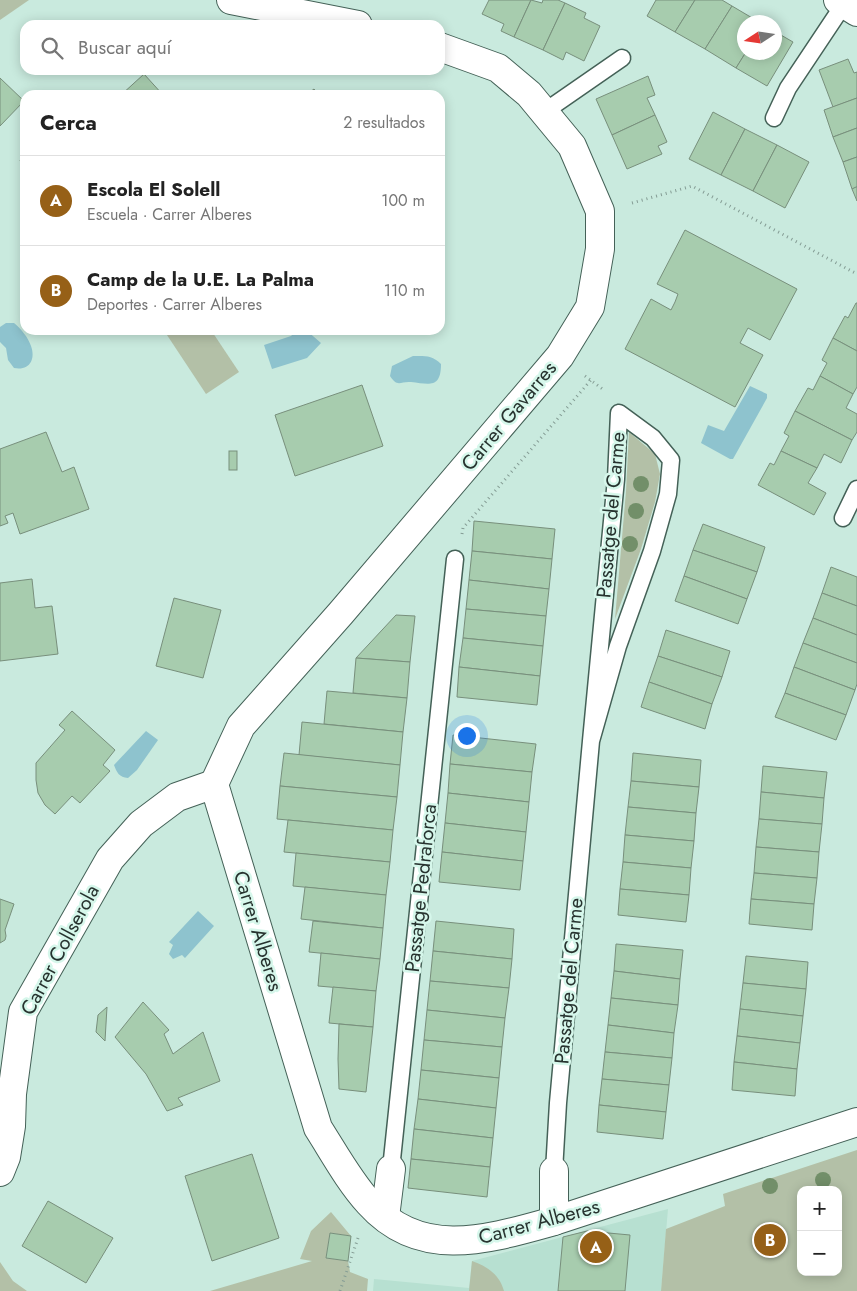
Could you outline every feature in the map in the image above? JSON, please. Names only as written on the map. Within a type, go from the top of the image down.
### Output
[{"type":"street","points":[[231,0],[333,20]]},
{"type":"street","name":"Carrer Gavarres","points":[[214,784],[241,726],[560,356],[590,307],[600,249],[600,212],[572,146],[529,94],[498,68],[445,49]]},
{"type":"street","name":"Carrer Collserola","points":[[0,1172],[6,1157],[11,1126],[12,1094],[23,1012],[110,859],[141,824],[177,797],[214,784]]},
{"type":"street","name":"Carrer Alberes","points":[[214,784],[318,1128],[346,1172],[377,1211],[396,1227],[430,1240],[466,1241],[512,1233],[554,1222],[857,1122]]},
{"type":"street","name":"Passatge Pedraforca","points":[[377,1211],[391,1169]]},
{"type":"street","name":"Passatge del Carme","points":[[554,1171],[554,1222]]},
{"type":"lane","points":[[774,118],[788,88],[846,5]]},
{"type":"lane","points":[[544,112],[622,58]]},
{"type":"lane","name":"Passatge del Carme","points":[[591,741],[618,646],[652,551],[668,494],[671,460],[653,438],[619,413]]},
{"type":"lane","name":"Passatge del Carme","points":[[554,1171],[558,1103],[616,479],[619,413]]},
{"type":"lane","points":[[843,518],[857,489]]},
{"type":"lane","name":"Passatge Pedraforca","points":[[391,1169],[455,559]]},
{"type":"path","points":[[600,212],[692,186],[857,274]]},
{"type":"path","points":[[560,356],[611,395],[619,413]]},
{"type":"path","points":[[455,559],[463,528],[591,380]]},
{"type":"path","points":[[340,1291],[377,1211]]},
{"type":"shaded area","points":[[0,0],[29,0],[0,20]]},
{"type":"shaded area","points":[[167,335],[214,335],[239,372],[206,394]]},
{"type":"shaded area","points":[[629,432],[655,454],[660,474],[655,502],[641,549],[615,619],[626,491]]},
{"type":"shaded area","points":[[857,1150],[857,1291],[661,1291],[666,1229],[725,1206],[723,1194]]},
{"type":"shaded area","points":[[668,1209],[661,1291],[373,1291],[374,1279],[469,1288],[472,1261]]},
{"type":"shaded area","points":[[331,1212],[351,1236],[330,1233],[326,1258],[348,1261],[350,1272],[368,1279],[367,1291],[210,1291],[312,1261],[300,1259],[311,1231]]},
{"type":"shaded area","points":[[472,1261],[492,1272],[499,1280],[504,1291],[469,1291]]},
{"type":"shaded area","points":[[0,1262],[13,1281],[27,1291],[0,1291]]},
{"type":"water","points":[[6,323],[14,323],[20,329],[20,335],[25,335],[30,343],[33,356],[30,363],[24,368],[14,368],[8,360],[6,348],[0,342],[0,327]]},
{"type":"water","points":[[312,335],[321,343],[307,358],[272,369],[264,345],[291,336]]},
{"type":"water","points":[[413,356],[425,356],[438,361],[441,364],[439,378],[433,383],[428,384],[395,382],[390,376],[392,366]]},
{"type":"water","points":[[750,386],[767,394],[767,398],[733,459],[730,459],[701,443],[708,425],[724,431]]},
{"type":"water","points":[[146,731],[158,740],[137,770],[128,778],[120,776],[114,765]]},
{"type":"water","points":[[198,911],[214,926],[185,958],[182,955],[173,959],[169,954],[173,945],[169,942]]},
{"type":"building","points":[[489,0],[531,0],[514,37],[501,31],[504,24],[482,14]]},
{"type":"building","points":[[531,0],[542,3],[543,0],[558,0],[565,3],[543,50],[514,37]]},
{"type":"building","points":[[656,0],[695,0],[675,32],[647,16]]},
{"type":"building","points":[[695,0],[722,0],[732,6],[705,49],[675,32]]},
{"type":"building","points":[[565,3],[586,13],[584,18],[600,26],[584,61],[566,52],[563,60],[543,50]]},
{"type":"building","points":[[732,6],[747,15],[737,15],[737,60],[741,60],[736,68],[705,49]]},
{"type":"building","points":[[782,36],[793,42],[767,86],[736,68],[741,60],[782,60]]},
{"type":"building","points":[[848,59],[854,73],[857,72],[857,98],[833,107],[819,70]]},
{"type":"building","points":[[145,75],[158,90],[126,90]]},
{"type":"building","points":[[648,76],[655,95],[647,98],[655,115],[612,135],[596,99]]},
{"type":"building","points":[[0,78],[20,97],[20,105],[0,126]]},
{"type":"building","points":[[857,98],[857,128],[833,137],[824,110]]},
{"type":"building","points":[[713,112],[745,129],[721,175],[689,159]]},
{"type":"building","points":[[655,115],[667,142],[658,146],[662,154],[627,169],[612,135]]},
{"type":"building","points":[[857,128],[857,157],[843,162],[833,137]]},
{"type":"building","points":[[745,129],[777,145],[753,191],[721,175]]},
{"type":"building","points":[[777,145],[809,162],[785,208],[753,191]]},
{"type":"building","points":[[857,157],[857,187],[852,189],[843,162]]},
{"type":"building","points":[[857,187],[857,201],[852,189]]},
{"type":"building","points":[[685,230],[797,289],[770,340],[748,328],[740,343],[763,355],[735,407],[625,349],[651,299],[671,310],[678,294],[657,284]]},
{"type":"building","points":[[856,303],[857,351],[833,338],[845,316],[848,318]]},
{"type":"building","points":[[833,338],[857,351],[857,387],[853,394],[820,376],[827,363],[822,360]]},
{"type":"building","points":[[820,376],[853,394],[846,408],[857,414],[857,432],[852,440],[795,411],[808,388],[813,390]]},
{"type":"building","points":[[362,385],[383,446],[295,476],[275,415]]},
{"type":"building","points":[[795,411],[852,440],[841,463],[824,454],[817,468],[781,451],[789,436],[784,433]]},
{"type":"building","points":[[46,432],[62,472],[74,467],[89,509],[20,534],[13,513],[5,516],[8,523],[0,526],[0,449]]},
{"type":"building","points":[[229,451],[237,451],[237,470],[229,470]]},
{"type":"building","points":[[781,451],[817,468],[808,483],[826,493],[814,515],[758,485],[770,463],[774,465]]},
{"type":"building","points":[[474,521],[555,529],[552,559],[472,551]]},
{"type":"building","points":[[703,524],[765,547],[757,572],[693,550]]},
{"type":"building","points":[[693,550],[757,572],[747,599],[684,576]]},
{"type":"building","points":[[472,551],[552,559],[549,589],[469,580]]},
{"type":"building","points":[[831,567],[857,577],[857,606],[822,593]]},
{"type":"building","points":[[684,576],[747,599],[738,624],[675,601]]},
{"type":"building","points":[[32,579],[35,608],[52,606],[58,654],[0,661],[0,583]]},
{"type":"building","points":[[469,580],[549,589],[546,616],[466,609]]},
{"type":"building","points":[[822,593],[857,606],[857,635],[813,618]]},
{"type":"building","points":[[174,598],[221,610],[203,678],[156,666]]},
{"type":"building","points":[[466,609],[546,616],[543,646],[463,638]]},
{"type":"building","points":[[396,615],[415,616],[410,662],[356,658]]},
{"type":"building","points":[[813,618],[857,635],[857,663],[803,643]]},
{"type":"building","points":[[666,630],[730,651],[722,677],[658,656]]},
{"type":"building","points":[[463,638],[543,646],[540,676],[459,667]]},
{"type":"building","points":[[803,643],[857,663],[857,684],[855,690],[794,667]]},
{"type":"building","points":[[658,656],[722,677],[712,704],[649,682]]},
{"type":"building","points":[[356,658],[410,662],[407,698],[353,693]]},
{"type":"building","points":[[459,667],[540,676],[537,705],[457,697]]},
{"type":"building","points":[[794,667],[855,690],[846,715],[785,693]]},
{"type":"building","points":[[649,682],[712,704],[705,729],[641,707]]},
{"type":"building","points":[[327,691],[407,698],[403,732],[324,724]]},
{"type":"building","points":[[785,693],[846,715],[836,740],[775,717]]},
{"type":"building","points":[[72,711],[115,750],[103,765],[110,771],[80,803],[72,796],[55,814],[45,805],[38,793],[36,763],[65,730],[59,725]]},
{"type":"building","points":[[302,722],[403,732],[400,765],[299,755]]},
{"type":"building","points":[[453,735],[536,744],[532,772],[450,764]]},
{"type":"building","points":[[284,753],[400,765],[397,797],[280,786]]},
{"type":"building","points":[[633,753],[701,760],[699,787],[631,781]]},
{"type":"building","points":[[450,764],[532,772],[529,802],[448,793]]},
{"type":"building","points":[[763,766],[827,772],[824,798],[761,792]]},
{"type":"building","points":[[631,781],[699,787],[696,813],[628,807]]},
{"type":"building","points":[[280,786],[397,797],[393,830],[277,819]]},
{"type":"building","points":[[761,792],[824,798],[822,824],[759,819]]},
{"type":"building","points":[[448,793],[529,802],[526,832],[445,823]]},
{"type":"building","points":[[628,807],[696,813],[694,841],[625,835]]},
{"type":"building","points":[[759,819],[822,824],[819,852],[756,847]]},
{"type":"building","points":[[288,820],[393,830],[390,862],[284,852]]},
{"type":"building","points":[[445,823],[526,832],[523,861],[442,852]]},
{"type":"building","points":[[625,835],[694,841],[691,868],[623,862]]},
{"type":"building","points":[[756,847],[819,852],[817,878],[754,873]]},
{"type":"building","points":[[442,852],[523,861],[520,890],[439,882]]},
{"type":"building","points":[[296,853],[390,862],[386,895],[293,886]]},
{"type":"building","points":[[623,862],[691,868],[689,895],[620,889]]},
{"type":"building","points":[[754,873],[817,878],[814,904],[751,899]]},
{"type":"building","points":[[305,887],[386,895],[383,928],[301,919]]},
{"type":"building","points":[[620,889],[689,895],[686,922],[618,915]]},
{"type":"building","points":[[0,899],[14,904],[5,930],[5,940],[0,943]]},
{"type":"building","points":[[751,899],[814,904],[812,930],[749,924]]},
{"type":"building","points":[[313,921],[383,928],[380,959],[309,952]]},
{"type":"building","points":[[436,921],[514,929],[512,959],[433,951]]},
{"type":"building","points":[[616,944],[683,950],[680,979],[614,971]]},
{"type":"building","points":[[433,951],[512,959],[509,988],[430,981]]},
{"type":"building","points":[[321,953],[380,959],[376,991],[318,986]]},
{"type":"building","points":[[746,956],[808,962],[806,989],[743,983]]},
{"type":"building","points":[[614,971],[680,979],[678,1005],[611,998]]},
{"type":"building","points":[[430,981],[509,988],[505,1018],[427,1010]]},
{"type":"building","points":[[743,983],[806,989],[803,1016],[740,1009]]},
{"type":"building","points":[[333,987],[376,991],[373,1027],[329,1023]]},
{"type":"building","points":[[611,998],[678,1005],[674,1033],[608,1025]]},
{"type":"building","points":[[143,1002],[169,1030],[164,1034],[173,1054],[203,1032],[220,1081],[178,1098],[183,1105],[167,1111],[146,1074],[115,1037]]},
{"type":"building","points":[[107,1007],[105,1041],[96,1032],[98,1015]]},
{"type":"building","points":[[740,1009],[803,1016],[800,1043],[737,1036]]},
{"type":"building","points":[[427,1010],[505,1018],[502,1047],[424,1040]]},
{"type":"building","points":[[339,1024],[373,1027],[366,1092],[339,1089]]},
{"type":"building","points":[[608,1025],[674,1033],[672,1058],[605,1052]]},
{"type":"building","points":[[737,1036],[800,1043],[797,1069],[734,1062]]},
{"type":"building","points":[[424,1040],[502,1047],[499,1078],[421,1070]]},
{"type":"building","points":[[605,1052],[672,1058],[669,1085],[602,1079]]},
{"type":"building","points":[[734,1062],[797,1069],[795,1096],[732,1090]]},
{"type":"building","points":[[421,1070],[499,1078],[496,1108],[418,1099]]},
{"type":"building","points":[[602,1079],[669,1085],[666,1112],[599,1105]]},
{"type":"building","points":[[418,1099],[496,1108],[493,1138],[414,1129]]},
{"type":"building","points":[[599,1105],[666,1112],[663,1139],[597,1132]]},
{"type":"building","points":[[414,1129],[493,1138],[490,1167],[411,1159]]},
{"type":"building","points":[[252,1154],[279,1238],[212,1261],[185,1176]]},
{"type":"building","points":[[411,1159],[490,1167],[487,1197],[408,1188]]},
{"type":"building","points":[[48,1201],[113,1238],[86,1283],[22,1246]]},
{"type":"building","points":[[587,1231],[630,1235],[625,1291],[558,1291],[563,1237]]},
{"type":"building","points":[[330,1233],[351,1236],[348,1261],[326,1258]]},
{"type":"place","name":"Camp de la U.E. La Palma","points":[[770,1240]]},
{"type":"place","name":"Escola El Solell","points":[[596,1247]]}]
